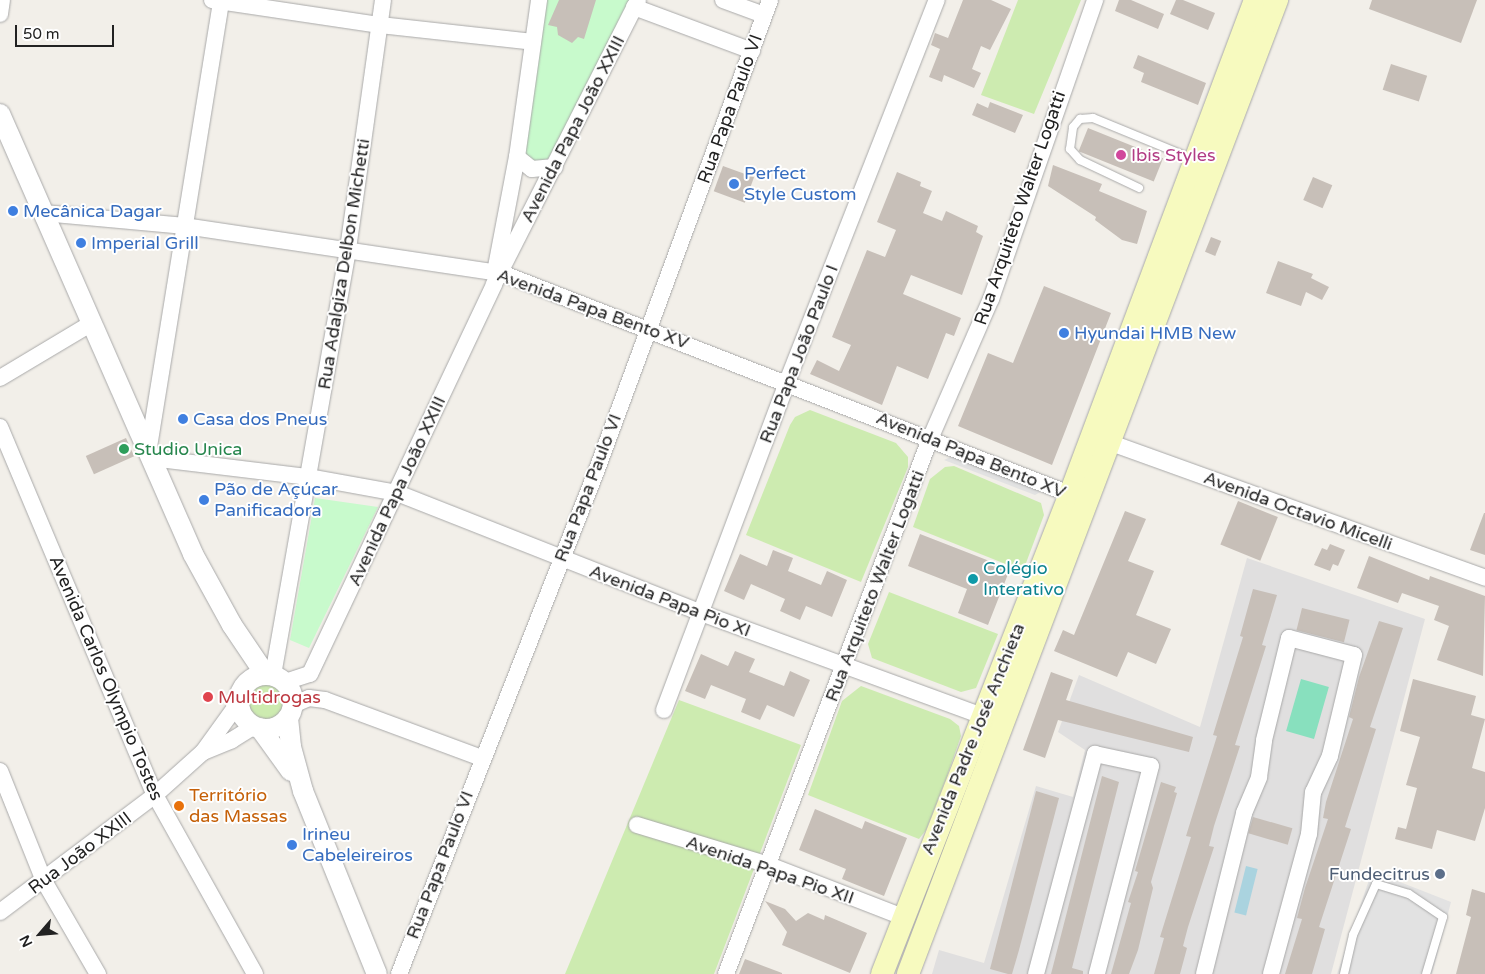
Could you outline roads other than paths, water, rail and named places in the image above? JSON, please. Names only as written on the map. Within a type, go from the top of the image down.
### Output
[{"type":"main road","name":"Avenida Padre José Anchieta","points":[[908,974],[1079,498],[1195,159],[1268,1]]},
{"type":"main road","name":"Avenida Padre José Anchieta","points":[[882,974],[902,918],[982,716],[1079,498],[1110,443],[1268,1]]},
{"type":"street","points":[[0,14],[2,0]]},
{"type":"street","points":[[149,456],[218,0],[380,25],[533,42]]},
{"type":"street","name":"Rua Adalgiza Delbon Michetti","points":[[274,677],[348,249],[383,0]]},
{"type":"street","points":[[497,276],[517,157],[539,0]]},
{"type":"street","points":[[723,0],[764,16]]},
{"type":"street","name":"Rua Papa Paulo VI","points":[[399,974],[561,559],[770,0]]},
{"type":"street","name":"Rua Papa João Paulo I","points":[[664,710],[787,382],[937,0]]},
{"type":"street","name":"Rua Arquiteto Walter Logatti","points":[[726,974],[930,439],[990,299],[1094,0]]},
{"type":"street","points":[[636,3],[752,51]]},
{"type":"street","name":"Avenida Papa João XXIII","points":[[274,677],[310,674],[397,493],[497,276],[555,166],[636,3]]},
{"type":"street","points":[[0,114],[193,554],[232,625],[274,677],[291,712],[291,747],[303,791],[377,974]]},
{"type":"street","points":[[517,157],[532,168],[555,166]]},
{"type":"street","name":"Avenida Papa Bento XV","points":[[43,213],[185,226],[348,249],[497,276],[647,328],[1079,498]]},
{"type":"street","points":[[0,378],[92,323]]},
{"type":"street","name":"Avenida Carlos Olympio Tostes","points":[[0,427],[155,795],[255,974]]},
{"type":"street","name":"Avenida Octavio Micelli","points":[[1110,443],[1485,578]]},
{"type":"street","name":"Avenida Papa Pio XI","points":[[149,456],[309,477],[397,493],[700,613],[982,716]]},
{"type":"street","points":[[232,625],[242,673],[241,695],[243,716],[257,727],[279,751],[303,791]]},
{"type":"street","points":[[1204,974],[1244,813],[1259,776],[1264,740],[1289,638],[1354,655],[1330,756],[1313,792],[1309,834],[1271,974]]},
{"type":"street","points":[[241,695],[248,681],[274,677]]},
{"type":"street","name":"Rua João XXIII","points":[[0,912],[44,881],[155,795],[203,752],[241,695]]},
{"type":"street","points":[[257,727],[276,727],[309,698],[324,700],[482,758]]},
{"type":"street","name":"Rua João XXIII","points":[[203,752],[257,727]]},
{"type":"street","points":[[1036,974],[1095,754],[1151,766],[1097,974]]},
{"type":"street","points":[[0,771],[44,881],[98,974]]},
{"type":"street","name":"Avenida Papa Pio XII","points":[[637,825],[769,865],[902,918]]},
{"type":"lane","points":[[1139,188],[1080,160],[1075,155],[1069,142],[1073,127],[1080,119],[1093,118],[1195,159]]},
{"type":"lane","points":[[1344,974],[1353,935],[1376,884],[1409,894],[1443,917],[1426,974]]},
{"type":"water","points":[[1246,866],[1258,869],[1246,915],[1234,913]]},
{"type":"place","name":"Ibis Styles","points":[[1121,155]]},
{"type":"place","name":"Perfect Style Custom","points":[[734,184]]},
{"type":"place","name":"Mecânica Dagar","points":[[13,211]]},
{"type":"place","name":"Imperial Grill","points":[[81,243]]},
{"type":"place","name":"Hyundai HMB New","points":[[1064,333]]},
{"type":"place","name":"Casa dos Pneus","points":[[183,419]]},
{"type":"place","name":"Studio Unica","points":[[124,449]]},
{"type":"place","name":"Pão de Açúcar Panificadora","points":[[204,500]]},
{"type":"place","name":"Colégio Interativo","points":[[973,579]]},
{"type":"place","name":"Multidrogas","points":[[208,697]]},
{"type":"place","name":"Território das Massas","points":[[179,806]]},
{"type":"place","name":"Irineu Cabeleireiros","points":[[292,845]]},
{"type":"place","name":"Fundecitrus","points":[[1440,874]]}]
